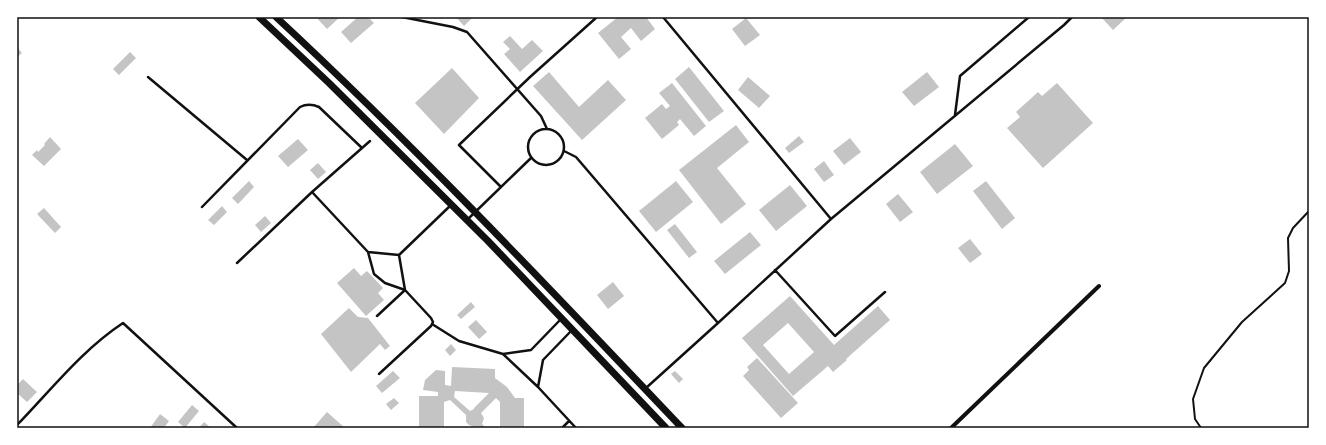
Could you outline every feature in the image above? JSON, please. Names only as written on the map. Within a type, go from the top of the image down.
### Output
[{"type":"main road","points":[[258,17],[329,83],[467,220],[666,428]]},
{"type":"main road","points":[[276,17],[337,74],[475,212],[682,428]]},
{"type":"street","points":[[951,428],[1099,286]]},
{"type":"lane","points":[[402,17],[453,27],[467,32],[541,116],[547,129]]},
{"type":"lane","points":[[501,187],[459,145],[530,77],[596,17]]},
{"type":"lane","points":[[663,17],[831,218]]},
{"type":"lane","points":[[955,115],[960,76],[1029,17]]},
{"type":"lane","points":[[645,389],[831,218],[1072,17]]},
{"type":"lane","points":[[148,77],[247,160]]},
{"type":"lane","points":[[202,207],[300,107],[309,104],[319,107],[362,148]]},
{"type":"lane","points":[[547,129],[552,130],[560,136],[564,146],[564,151],[559,160],[550,165],[540,164],[531,158],[527,149],[529,138],[536,131],[547,129]]},
{"type":"lane","points":[[237,264],[312,192],[370,141]]},
{"type":"lane","points":[[564,151],[576,157],[718,323]]},
{"type":"lane","points":[[467,220],[531,158]]},
{"type":"lane","points":[[312,192],[368,252],[374,274],[385,283],[406,290],[431,318],[433,322],[432,324]]},
{"type":"lane","points":[[368,252],[399,255],[451,204]]},
{"type":"lane","points":[[399,255],[406,290]]},
{"type":"lane","points":[[775,270],[835,336],[885,292]]},
{"type":"lane","points":[[377,316],[406,290]]},
{"type":"lane","points":[[432,324],[459,341],[503,354],[531,350],[562,319]]},
{"type":"lane","points":[[17,425],[82,357],[104,336],[123,323],[237,428]]},
{"type":"lane","points":[[379,374],[432,324]]},
{"type":"lane","points":[[538,387],[543,360],[572,330]]},
{"type":"lane","points":[[503,354],[538,387],[576,428]]},
{"type":"lane","points":[[562,428],[569,421]]},
{"type":"path","points":[[1201,428],[1195,419],[1193,399],[1204,368],[1242,322],[1285,283],[1290,271],[1288,238],[1293,228],[1309,211]]},
{"type":"building","points":[[316,17],[340,17],[327,29]]},
{"type":"building","points":[[358,17],[368,17],[374,23],[351,43],[341,32]]},
{"type":"building","points":[[456,17],[473,17],[464,26]]},
{"type":"building","points":[[618,17],[646,17],[655,29],[641,41],[631,28],[621,37],[631,49],[619,59],[598,33]]},
{"type":"building","points":[[1101,17],[1127,17],[1113,30]]},
{"type":"building","points":[[746,18],[760,35],[745,46],[732,29]]},
{"type":"building","points":[[510,36],[522,49],[532,40],[543,51],[520,72],[504,54],[510,49],[503,42]]},
{"type":"building","points":[[17,47],[22,53],[17,57]]},
{"type":"building","points":[[130,52],[136,58],[119,75],[113,69]]},
{"type":"building","points":[[689,67],[724,111],[709,122],[675,79]]},
{"type":"building","points":[[452,68],[479,98],[444,134],[415,103]]},
{"type":"building","points":[[549,72],[579,107],[608,80],[626,100],[582,140],[533,86]]},
{"type":"building","points":[[927,72],[939,87],[914,106],[902,92]]},
{"type":"building","points":[[748,77],[770,96],[759,108],[738,90]]},
{"type":"building","points":[[672,83],[706,126],[694,136],[680,119],[677,122],[679,125],[662,139],[645,118],[662,104],[666,109],[670,106],[659,93]]},
{"type":"building","points":[[1057,83],[1093,123],[1043,168],[1007,128],[1020,117],[1016,112],[1038,92],[1042,96]]},
{"type":"building","points":[[736,125],[749,142],[717,168],[746,204],[721,224],[679,170]]},
{"type":"building","points":[[799,136],[804,142],[789,153],[785,148]]},
{"type":"building","points":[[50,137],[61,149],[44,166],[32,155],[37,150],[38,152],[45,145],[44,144]]},
{"type":"building","points":[[850,138],[861,152],[844,165],[833,151]]},
{"type":"building","points":[[298,139],[308,150],[288,167],[278,156]]},
{"type":"building","points":[[955,144],[973,166],[937,194],[920,172]]},
{"type":"building","points":[[824,161],[834,175],[824,182],[814,169]]},
{"type":"building","points":[[318,163],[326,172],[318,179],[310,170]]},
{"type":"building","points":[[249,181],[254,187],[238,204],[232,198]]},
{"type":"building","points":[[676,181],[693,202],[656,232],[639,211]]},
{"type":"building","points":[[986,181],[1015,218],[1002,229],[973,191]]},
{"type":"building","points":[[790,185],[807,206],[776,231],[759,210]]},
{"type":"building","points":[[898,194],[913,212],[900,222],[886,204]]},
{"type":"building","points":[[222,206],[227,212],[214,225],[208,220]]},
{"type":"building","points":[[44,208],[61,227],[55,233],[37,214]]},
{"type":"building","points":[[265,216],[271,223],[261,232],[255,225]]},
{"type":"building","points":[[675,224],[697,252],[689,258],[667,230]]},
{"type":"building","points":[[750,232],[761,245],[725,274],[714,261]]},
{"type":"building","points":[[970,239],[982,254],[970,263],[958,248]]},
{"type":"building","points":[[354,268],[361,276],[367,271],[383,288],[378,293],[384,300],[366,316],[337,283]]},
{"type":"building","points":[[613,282],[624,296],[608,309],[597,295]]},
{"type":"building","points":[[790,296],[834,345],[878,306],[890,320],[833,372],[828,366],[793,396],[742,338]],"holes":[[[788,323],[814,352],[789,374],[763,345]]]},
{"type":"building","points":[[471,302],[475,307],[461,319],[457,315]]},
{"type":"building","points":[[349,308],[358,317],[368,318],[390,346],[385,350],[380,344],[351,372],[321,334]]},
{"type":"building","points":[[476,320],[487,332],[479,339],[468,327]]},
{"type":"building","points":[[451,344],[456,350],[450,356],[445,350]]},
{"type":"building","points":[[757,358],[798,403],[781,418],[743,376],[749,370],[747,367]]},
{"type":"building","points":[[452,367],[495,369],[495,378],[507,387],[515,398],[524,398],[524,428],[500,428],[500,402],[496,398],[481,413],[484,418],[482,424],[486,428],[476,428],[469,425],[466,422],[466,415],[450,400],[444,402],[444,428],[419,428],[419,396],[438,396],[438,392],[423,390],[425,380],[436,370],[445,371],[445,385],[451,386]],"holes":[[[455,391],[489,393],[474,409],[470,411],[454,397]]]},
{"type":"building","points":[[393,371],[400,378],[382,393],[376,386]]},
{"type":"building","points":[[675,371],[683,379],[679,383],[671,374]]},
{"type":"building","points":[[23,379],[37,392],[27,402],[17,393],[17,385]]},
{"type":"building","points":[[394,398],[399,403],[391,410],[386,404]]},
{"type":"building","points":[[192,405],[199,411],[185,428],[178,422]]},
{"type":"building","points":[[327,412],[345,428],[313,428]]},
{"type":"building","points":[[160,414],[169,421],[164,428],[150,428]]},
{"type":"building","points":[[204,422],[211,428],[199,428]]}]
